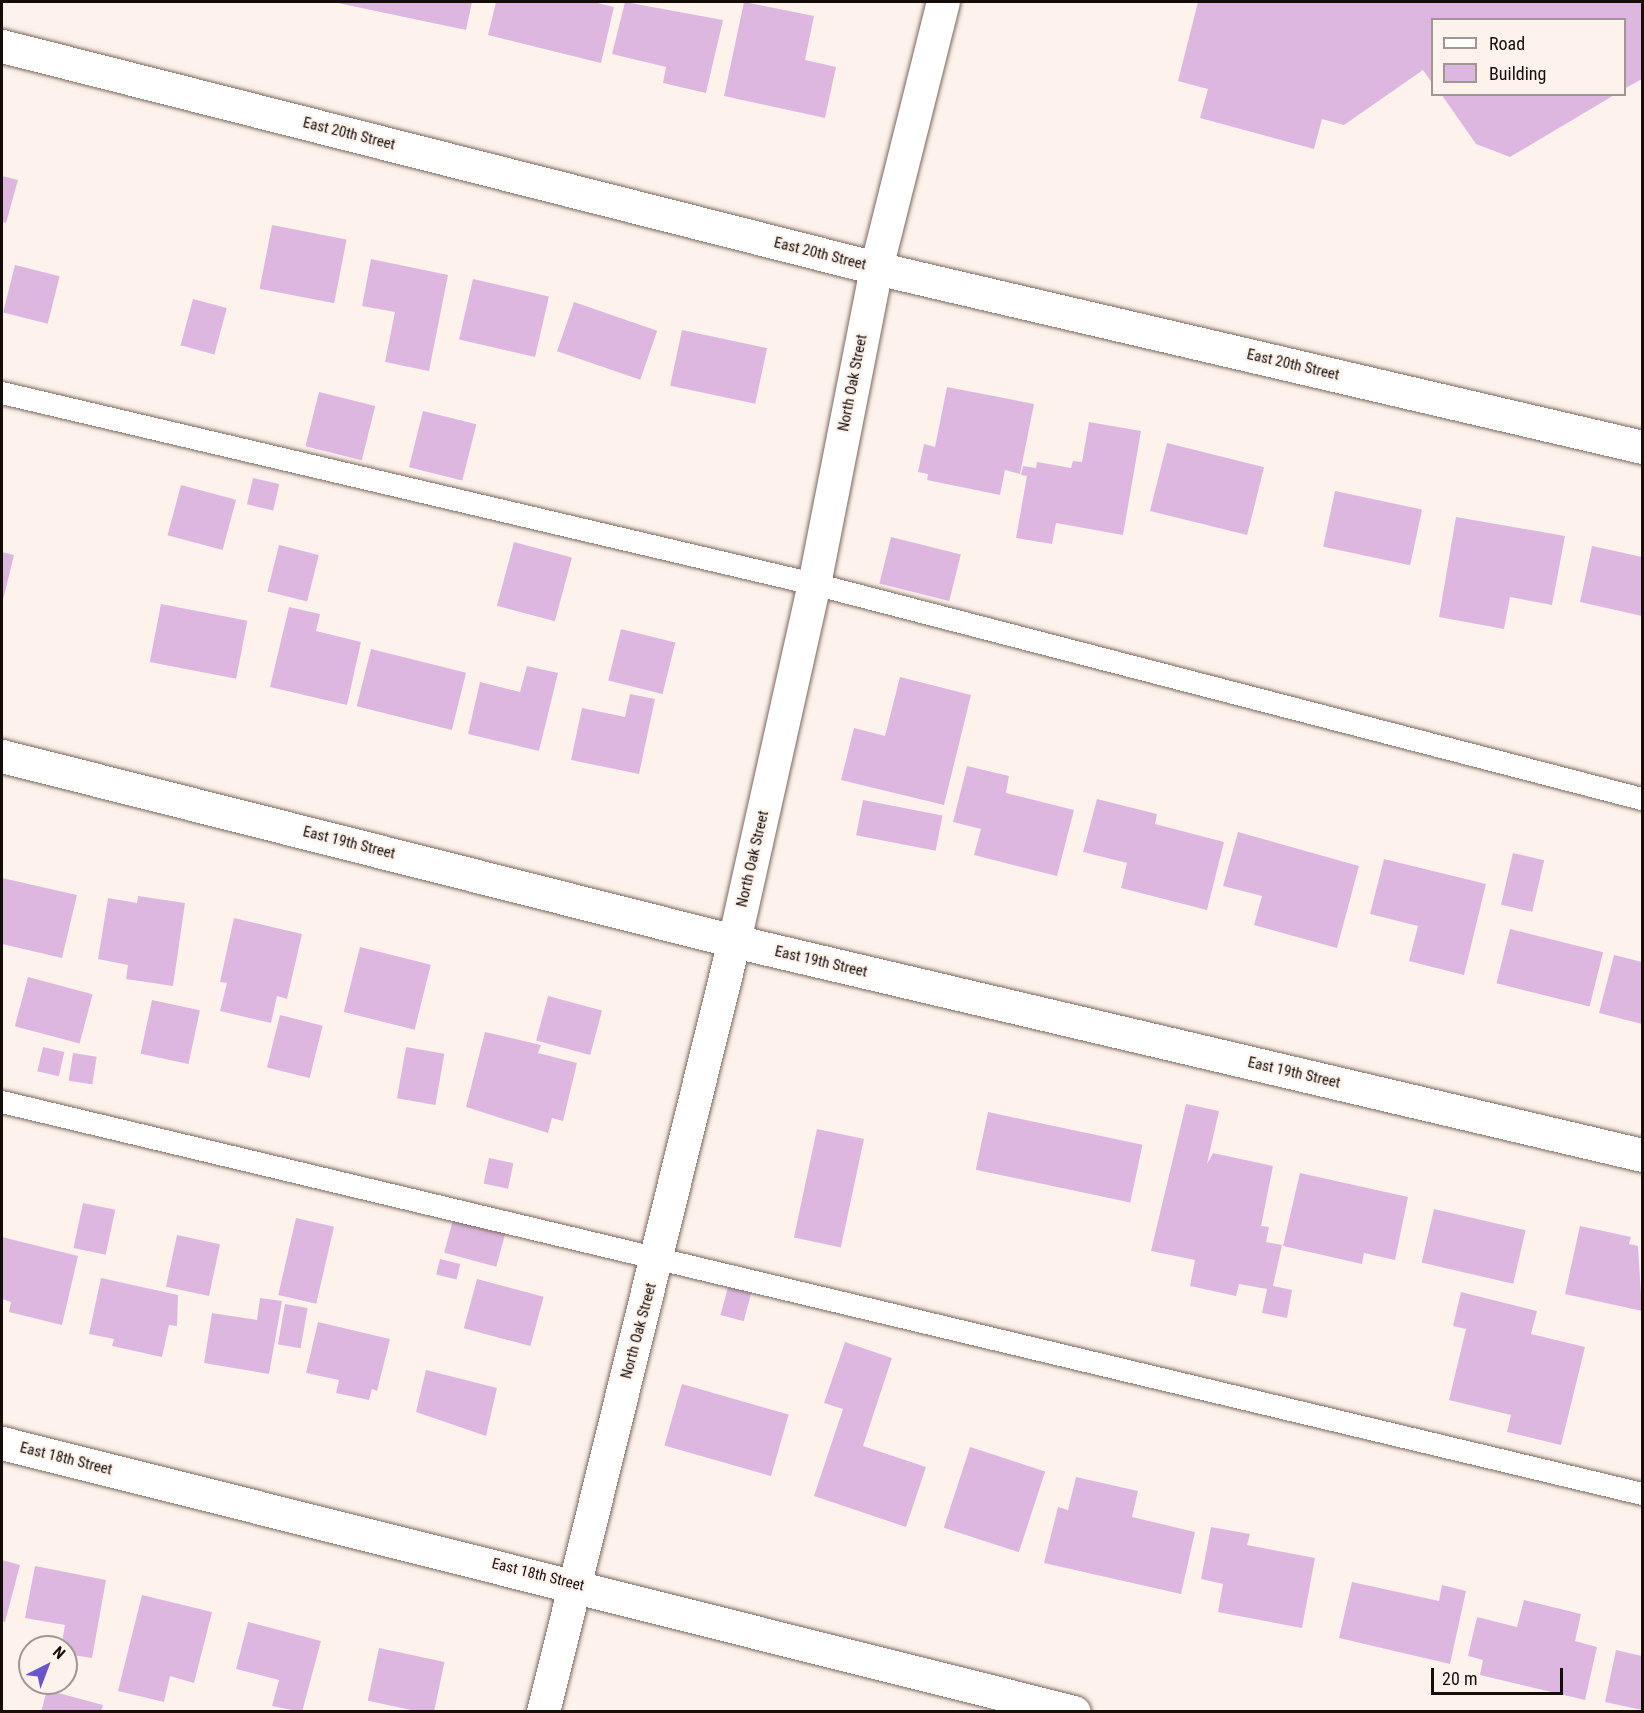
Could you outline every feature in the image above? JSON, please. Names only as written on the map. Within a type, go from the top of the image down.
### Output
[{"type":"street","name":"North Oak Street","points":[[543,1712],[573,1583],[658,1260],[734,941],[814,584],[876,268],[943,2]]},
{"type":"street","name":"East 20th Street","points":[[2,46],[876,268],[1642,447]]},
{"type":"street","name":"East 19th Street","points":[[2,756],[734,941],[1642,1155]]},
{"type":"street","name":"East 18th Street","points":[[2,1443],[573,1583],[1074,1712]]},
{"type":"lane","points":[[2,393],[814,584],[1642,799]]},
{"type":"lane","points":[[2,1102],[1642,1494]]},
{"type":"building","points":[[333,2],[472,2],[466,30]]},
{"type":"building","points":[[496,2],[593,2],[614,7],[601,63],[488,35]]},
{"type":"building","points":[[625,2],[723,20],[706,93],[663,83],[666,67],[612,54]]},
{"type":"building","points":[[744,2],[814,16],[805,60],[836,67],[825,118],[724,96]]},
{"type":"building","points":[[1198,2],[1642,2],[1642,79],[1626,88],[1626,18],[1431,18],[1431,82],[1423,70],[1344,125],[1322,119],[1314,149],[1200,118],[1208,89],[1178,81]]},
{"type":"building","points":[[1442,96],[1613,96],[1510,157],[1476,144]]},
{"type":"building","points":[[2,176],[18,180],[6,223],[2,222]]},
{"type":"building","points":[[272,225],[347,240],[334,303],[260,289]]},
{"type":"building","points":[[371,259],[448,275],[429,371],[385,362],[395,312],[362,306]]},
{"type":"building","points":[[15,265],[60,276],[48,324],[3,313]]},
{"type":"building","points":[[473,279],[549,297],[535,357],[459,339]]},
{"type":"building","points":[[193,299],[227,308],[214,354],[181,345]]},
{"type":"building","points":[[574,302],[657,331],[640,380],[557,351]]},
{"type":"building","points":[[682,330],[767,348],[755,404],[670,386]]},
{"type":"building","points":[[947,387],[1034,404],[1020,474],[1005,470],[1000,495],[927,480],[928,474],[918,472],[924,444],[935,447]]},
{"type":"building","points":[[319,392],[375,406],[362,460],[305,446]]},
{"type":"building","points":[[423,411],[476,424],[462,481],[409,467]]},
{"type":"building","points":[[1089,422],[1141,431],[1123,535],[1056,523],[1052,544],[1016,538],[1027,476],[1021,475],[1023,466],[1036,468],[1037,462],[1071,468],[1073,461],[1082,462]]},
{"type":"building","points":[[1167,443],[1264,467],[1247,535],[1150,511]]},
{"type":"building","points":[[253,478],[279,484],[273,510],[247,504]]},
{"type":"building","points":[[181,485],[236,500],[223,550],[168,535]]},
{"type":"building","points":[[1335,491],[1422,510],[1410,565],[1323,547]]},
{"type":"building","points":[[1456,517],[1565,536],[1552,605],[1510,597],[1504,629],[1439,617]]},
{"type":"building","points":[[891,537],[961,554],[949,601],[879,584]]},
{"type":"building","points":[[514,542],[572,558],[555,621],[497,606]]},
{"type":"building","points":[[279,545],[319,555],[307,601],[267,592]]},
{"type":"building","points":[[1592,546],[1642,557],[1642,616],[1580,602]]},
{"type":"building","points":[[2,552],[14,555],[2,604]]},
{"type":"building","points":[[161,604],[247,621],[236,679],[150,662]]},
{"type":"building","points":[[289,607],[320,614],[316,631],[361,642],[347,705],[270,687]]},
{"type":"building","points":[[621,629],[675,643],[663,694],[608,680]]},
{"type":"building","points":[[371,649],[466,673],[452,730],[357,706]]},
{"type":"building","points":[[527,666],[558,673],[539,751],[468,734],[480,682],[520,692]]},
{"type":"building","points":[[900,677],[971,695],[944,805],[841,780],[854,728],[885,736]]},
{"type":"building","points":[[630,694],[655,699],[639,774],[571,760],[582,708],[625,717]]},
{"type":"building","points":[[967,766],[1009,776],[1006,793],[1074,810],[1057,876],[974,855],[981,829],[953,822]]},
{"type":"building","points":[[1097,799],[1157,814],[1155,824],[1224,842],[1207,910],[1121,888],[1127,863],[1083,852]]},
{"type":"building","points":[[863,800],[943,815],[936,851],[856,835]]},
{"type":"building","points":[[1238,832],[1359,866],[1337,948],[1254,925],[1262,896],[1223,886]]},
{"type":"building","points":[[1513,853],[1544,860],[1532,912],[1501,905]]},
{"type":"building","points":[[1384,859],[1486,884],[1464,975],[1409,961],[1418,926],[1370,914]]},
{"type":"building","points":[[2,878],[77,895],[62,958],[2,944]]},
{"type":"building","points":[[138,896],[185,903],[173,986],[126,979],[128,965],[98,959],[108,898],[137,903]]},
{"type":"building","points":[[234,918],[302,934],[287,999],[277,996],[271,1023],[220,1011],[227,983],[220,982]]},
{"type":"building","points":[[1510,929],[1603,952],[1590,1007],[1496,983]]},
{"type":"building","points":[[360,947],[431,965],[415,1030],[344,1012]]},
{"type":"building","points":[[1614,955],[1642,962],[1642,1024],[1599,1013]]},
{"type":"building","points":[[28,977],[93,994],[80,1044],[15,1026]]},
{"type":"building","points":[[548,996],[602,1010],[590,1055],[536,1040]]},
{"type":"building","points":[[152,1000],[200,1010],[188,1064],[141,1054]]},
{"type":"building","points":[[280,1015],[323,1026],[310,1078],[267,1067]]},
{"type":"building","points":[[485,1032],[541,1045],[538,1053],[577,1063],[563,1121],[552,1118],[548,1133],[466,1107]]},
{"type":"building","points":[[43,1047],[64,1052],[59,1076],[37,1071]]},
{"type":"building","points":[[406,1047],[444,1054],[435,1105],[397,1098]]},
{"type":"building","points":[[73,1053],[97,1057],[92,1084],[69,1081]]},
{"type":"building","points":[[1186,1104],[1219,1111],[1207,1164],[1213,1153],[1273,1166],[1261,1226],[1269,1227],[1266,1242],[1282,1245],[1273,1286],[1292,1290],[1287,1318],[1262,1313],[1267,1289],[1239,1284],[1236,1296],[1190,1286],[1195,1260],[1151,1251]]},
{"type":"building","points":[[988,1112],[1143,1145],[1130,1203],[976,1170]]},
{"type":"building","points":[[817,1129],[864,1139],[841,1248],[794,1238]]},
{"type":"building","points":[[489,1158],[513,1163],[508,1189],[484,1183]]},
{"type":"building","points":[[1300,1173],[1408,1197],[1395,1260],[1364,1253],[1362,1264],[1283,1246]]},
{"type":"building","points":[[83,1203],[115,1210],[106,1255],[73,1248]]},
{"type":"building","points":[[1434,1209],[1526,1230],[1513,1284],[1422,1263]]},
{"type":"building","points":[[454,1216],[506,1230],[496,1267],[444,1253]]},
{"type":"building","points":[[296,1218],[334,1227],[316,1304],[278,1295]]},
{"type":"building","points":[[1580,1226],[1631,1237],[1629,1244],[1638,1246],[1642,1311],[1565,1294]]},
{"type":"building","points":[[177,1235],[220,1244],[209,1296],[166,1287]]},
{"type":"building","points":[[2,1237],[78,1256],[62,1325],[9,1312],[11,1302],[2,1299]]},
{"type":"building","points":[[440,1259],[460,1264],[457,1280],[436,1275]]},
{"type":"building","points":[[101,1278],[178,1295],[177,1326],[169,1325],[162,1357],[112,1346],[114,1339],[89,1334]]},
{"type":"building","points":[[477,1279],[544,1297],[530,1346],[464,1328]]},
{"type":"building","points":[[728,1287],[751,1293],[744,1321],[720,1315]]},
{"type":"building","points":[[1461,1292],[1537,1311],[1531,1334],[1585,1347],[1561,1445],[1507,1432],[1511,1415],[1449,1400],[1466,1329],[1453,1326]]},
{"type":"building","points":[[260,1298],[282,1301],[269,1374],[204,1363],[212,1313],[257,1320]]},
{"type":"building","points":[[285,1304],[308,1308],[301,1348],[278,1344]]},
{"type":"building","points":[[318,1322],[390,1339],[377,1391],[372,1389],[369,1400],[336,1393],[339,1380],[306,1373]]},
{"type":"building","points":[[845,1342],[892,1358],[863,1446],[926,1467],[906,1527],[814,1496],[843,1409],[824,1403]]},
{"type":"building","points":[[426,1370],[497,1388],[486,1436],[416,1412]]},
{"type":"building","points":[[682,1384],[789,1415],[771,1476],[664,1446]]},
{"type":"building","points":[[970,1447],[1045,1471],[1019,1552],[944,1528]]},
{"type":"building","points":[[1076,1477],[1138,1491],[1132,1517],[1195,1532],[1181,1594],[1044,1563],[1058,1507],[1068,1510]]},
{"type":"building","points":[[1211,1527],[1250,1534],[1247,1545],[1315,1558],[1302,1628],[1218,1612],[1223,1584],[1201,1579]]},
{"type":"building","points":[[2,1560],[20,1565],[5,1622],[2,1621]]},
{"type":"building","points":[[35,1566],[106,1580],[92,1658],[78,1656],[78,1635],[63,1635],[65,1625],[25,1618]]},
{"type":"building","points":[[1352,1582],[1439,1601],[1442,1585],[1466,1591],[1450,1664],[1339,1638]]},
{"type":"building","points":[[142,1595],[212,1612],[194,1683],[170,1676],[164,1702],[118,1691]]},
{"type":"building","points":[[1524,1600],[1581,1614],[1575,1641],[1597,1647],[1585,1700],[1480,1675],[1483,1660],[1468,1656],[1477,1617],[1517,1627]]},
{"type":"building","points":[[248,1622],[321,1641],[302,1712],[272,1706],[279,1680],[236,1669]]},
{"type":"building","points":[[379,1648],[445,1662],[434,1712],[420,1712],[368,1701]]},
{"type":"building","points":[[1616,1650],[1642,1656],[1642,1710],[1605,1702]]},
{"type":"building","points":[[46,1695],[66,1695],[103,1705],[101,1712],[41,1712]]}]
